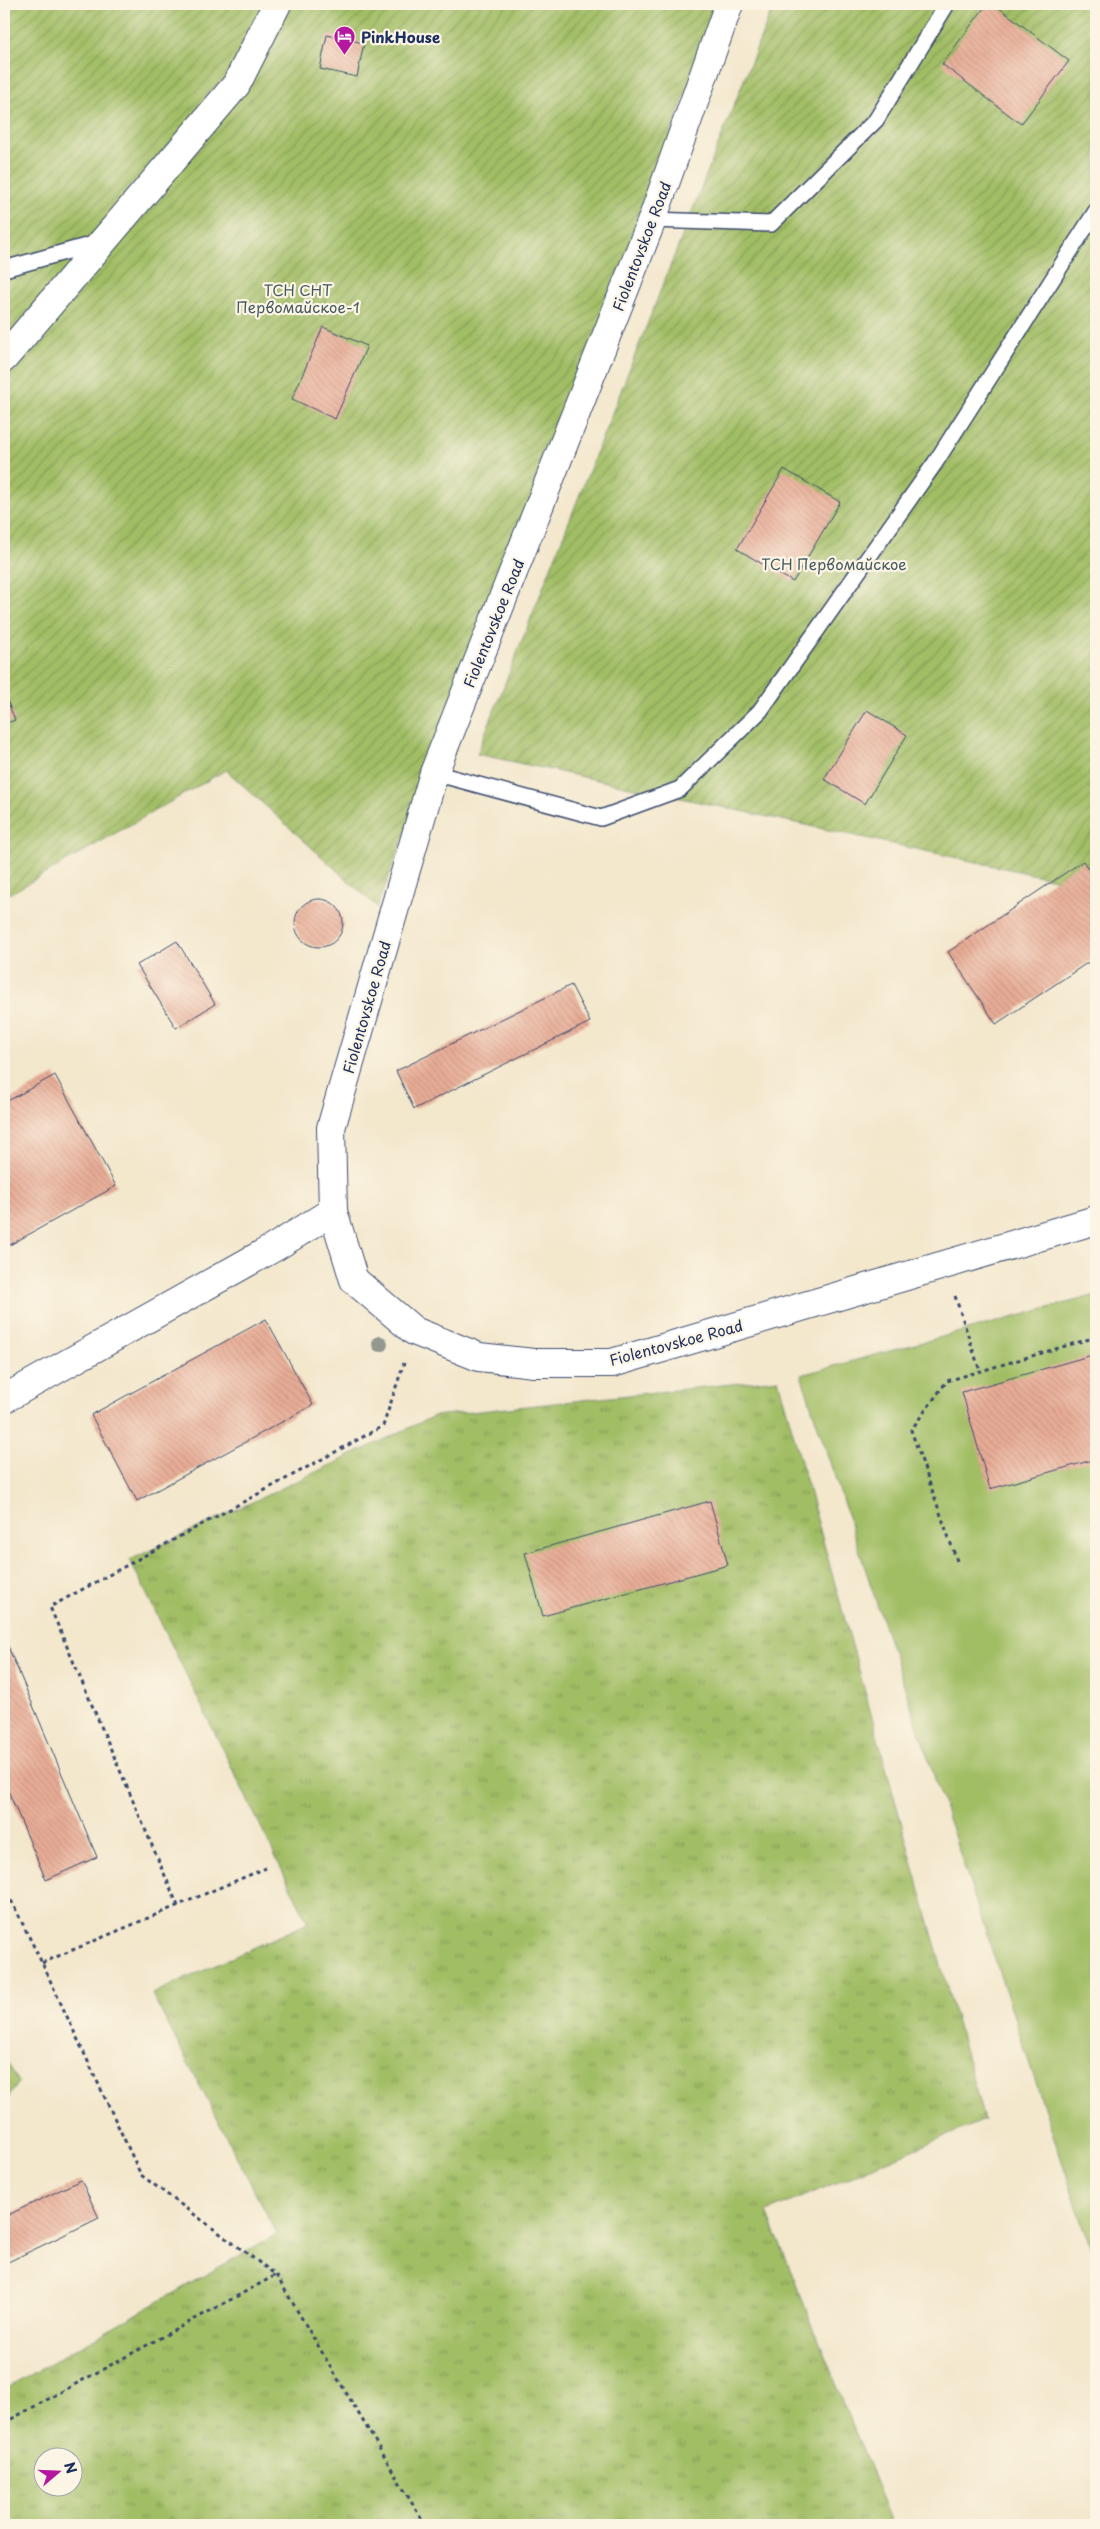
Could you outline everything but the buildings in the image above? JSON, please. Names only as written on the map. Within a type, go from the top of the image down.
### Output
[{"type":"street","points":[[4,358],[106,241],[236,86],[277,4]]},
{"type":"street","name":"Fiolentovskoe Road","points":[[729,4],[652,220],[434,773],[331,1128],[333,1211],[354,1280],[414,1331],[479,1357],[534,1363],[612,1363],[1096,1220]]},
{"type":"street","points":[[4,1399],[275,1246],[333,1211]]},
{"type":"lane","points":[[652,220],[771,224],[876,120],[947,4]]},
{"type":"lane","points":[[434,773],[601,818],[680,789],[760,711],[935,464],[1096,211]]},
{"type":"lane","points":[[4,269],[106,241]]},
{"type":"path","points":[[953,1291],[980,1371]]},
{"type":"path","points":[[178,1906],[50,1607],[383,1426],[414,1331]]},
{"type":"path","points":[[957,1561],[911,1430],[947,1381],[1096,1337]]},
{"type":"path","points":[[42,1963],[266,1868]]},
{"type":"path","points":[[4,1886],[141,2175],[276,2275],[424,2525]]},
{"type":"path","points":[[4,2423],[276,2275]]},
{"type":"green space","name":"ТСН СНТ Первомайское-1","points":[[4,4],[717,4],[638,228],[377,907],[226,770],[4,897]]},
{"type":"green space","name":"ТСН Первомайское","points":[[774,4],[1096,4],[1096,888],[477,754]]},
{"type":"green space","points":[[1096,1295],[1096,2264],[801,1375]]},
{"type":"green space","points":[[778,1379],[984,2120],[767,2212],[893,2525],[4,2525],[4,2390],[277,2234],[152,1994],[308,1923],[130,1560],[434,1416]]},
{"type":"green space","points":[[4,2057],[19,2082],[4,2104]]},
{"type":"place","name":"PinkHouse","points":[[345,55]]}]
